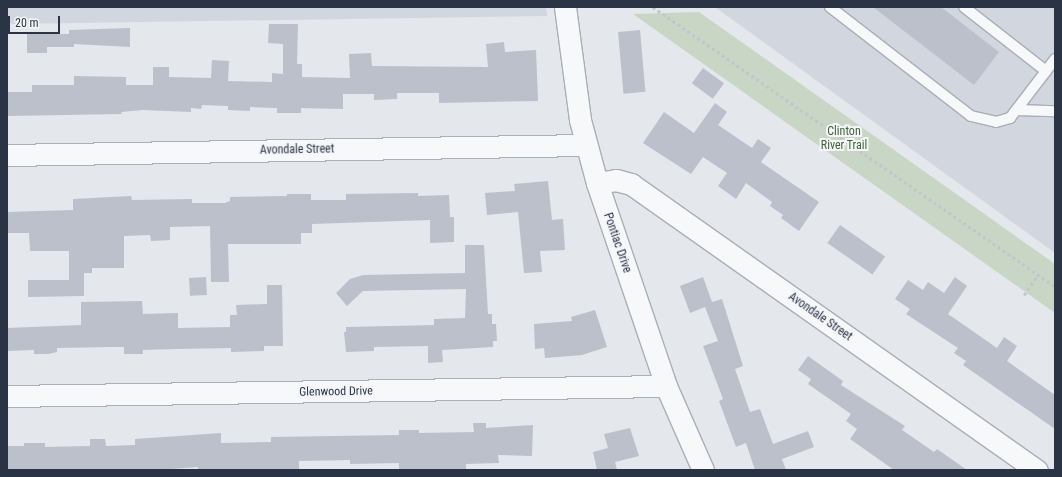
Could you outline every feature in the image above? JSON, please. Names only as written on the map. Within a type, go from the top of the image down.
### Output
[{"type":"street","name":"Pontiac Drive","points":[[565,7],[580,120],[597,183],[666,386],[703,470]]},
{"type":"street","name":"Avondale Street","points":[[7,155],[586,145]]},
{"type":"street","name":"Avondale Street","points":[[597,183],[616,180],[631,184],[1037,470]]},
{"type":"street","name":"Glenwood Drive","points":[[7,396],[666,386]]},
{"type":"lane","points":[[836,9],[972,116],[996,122],[1010,118],[1055,59]]},
{"type":"lane","points":[[969,9],[1046,71]]},
{"type":"lane","points":[[1017,110],[1055,111]]},
{"type":"path","points":[[653,7],[1055,286]]},
{"type":"path","points":[[1024,295],[1038,275]]},
{"type":"shaded area","points":[[7,7],[546,7],[547,16],[12,24],[7,21]]},
{"type":"shaded area","points":[[715,7],[1055,7],[1055,253]]},
{"type":"green space","name":"Clinton River Trail","points":[[699,12],[1055,264],[1055,313],[633,14]]},
{"type":"building","points":[[873,7],[941,7],[999,52],[974,85]]},
{"type":"building","points":[[269,24],[298,24],[297,64],[302,64],[302,77],[350,78],[349,54],[371,53],[372,66],[488,67],[486,44],[504,42],[505,52],[536,50],[538,101],[439,103],[439,93],[397,93],[397,99],[374,100],[374,94],[343,94],[343,109],[301,108],[301,113],[277,113],[277,108],[250,107],[250,111],[228,110],[228,106],[202,105],[201,109],[191,108],[191,112],[143,110],[121,112],[122,114],[7,116],[7,92],[32,92],[32,85],[74,85],[74,76],[126,77],[126,85],[153,85],[153,67],[169,67],[169,77],[211,78],[212,60],[229,61],[228,81],[272,82],[272,73],[283,74],[283,44],[268,43]]},
{"type":"building","points":[[130,28],[130,47],[74,44],[74,47],[47,47],[47,53],[27,53],[27,34],[69,34],[69,30]]},
{"type":"building","points":[[640,30],[645,92],[623,94],[618,32]]},
{"type":"building","points":[[703,68],[724,83],[713,99],[692,83]]},
{"type":"building","points":[[715,103],[727,112],[718,125],[752,148],[758,139],[771,148],[761,162],[819,202],[799,231],[781,218],[783,215],[770,206],[772,202],[746,183],[736,199],[718,186],[727,173],[703,157],[691,174],[643,143],[664,112],[694,133]]},
{"type":"building","points":[[548,181],[552,220],[563,219],[565,250],[540,251],[542,272],[524,273],[518,212],[487,215],[485,193],[515,191],[514,184]]},
{"type":"building","points":[[418,193],[418,196],[449,195],[450,217],[454,217],[454,242],[430,243],[430,220],[312,224],[312,233],[301,233],[301,244],[228,244],[229,282],[211,282],[210,226],[170,227],[170,240],[151,241],[150,235],[124,236],[124,268],[92,268],[92,273],[84,273],[84,296],[28,297],[28,280],[69,280],[69,251],[30,251],[29,233],[7,233],[7,212],[73,210],[73,199],[131,196],[132,200],[192,199],[192,203],[225,203],[230,201],[230,197],[287,196],[287,194],[311,194],[311,200],[346,200],[346,194]]},
{"type":"building","points":[[840,225],[885,257],[872,275],[827,243]]},
{"type":"building","points":[[465,245],[484,245],[488,314],[492,314],[492,324],[496,324],[497,341],[493,341],[493,347],[442,350],[443,362],[428,363],[428,346],[374,347],[374,351],[346,352],[344,332],[346,332],[346,327],[434,325],[434,319],[465,318],[466,289],[363,291],[347,306],[336,293],[350,279],[363,275],[465,273]]},
{"type":"building","points":[[206,277],[207,295],[190,296],[189,278]]},
{"type":"building","points":[[703,277],[712,302],[722,299],[743,366],[735,369],[750,412],[760,409],[773,444],[808,431],[814,447],[782,459],[786,470],[755,470],[746,443],[736,447],[719,401],[723,399],[703,346],[718,341],[705,307],[690,313],[680,286]]},
{"type":"building","points":[[955,277],[967,286],[948,314],[997,348],[1004,337],[1017,346],[1007,361],[1055,395],[1055,429],[963,365],[966,361],[954,353],[958,348],[906,314],[910,309],[895,299],[908,280],[923,290],[928,282],[944,293]]},
{"type":"building","points":[[267,285],[282,285],[283,346],[264,346],[264,351],[231,352],[231,348],[175,349],[143,350],[143,354],[124,354],[124,347],[111,347],[57,348],[57,352],[48,354],[34,354],[34,350],[7,351],[7,328],[81,325],[81,302],[142,301],[143,314],[178,313],[178,328],[230,327],[230,315],[237,315],[236,305],[267,304]]},
{"type":"building","points":[[595,310],[607,347],[582,355],[545,358],[544,348],[535,349],[534,324],[572,321],[571,317]]},
{"type":"building","points":[[808,356],[843,381],[841,385],[905,426],[902,430],[934,452],[937,449],[967,470],[894,470],[850,439],[857,429],[846,421],[851,414],[808,384],[811,379],[798,370]]},
{"type":"building","points":[[473,423],[486,423],[486,428],[533,425],[532,456],[498,455],[499,463],[466,464],[466,470],[399,470],[399,463],[350,464],[350,460],[299,461],[299,470],[198,470],[198,467],[157,470],[7,470],[7,446],[24,446],[24,443],[45,443],[45,447],[90,446],[90,439],[105,439],[106,446],[135,445],[135,439],[221,433],[221,443],[271,442],[271,437],[399,435],[399,430],[419,430],[419,433],[474,432]]},
{"type":"building","points":[[630,428],[639,456],[615,462],[617,470],[597,470],[593,452],[608,448],[604,434]]}]
